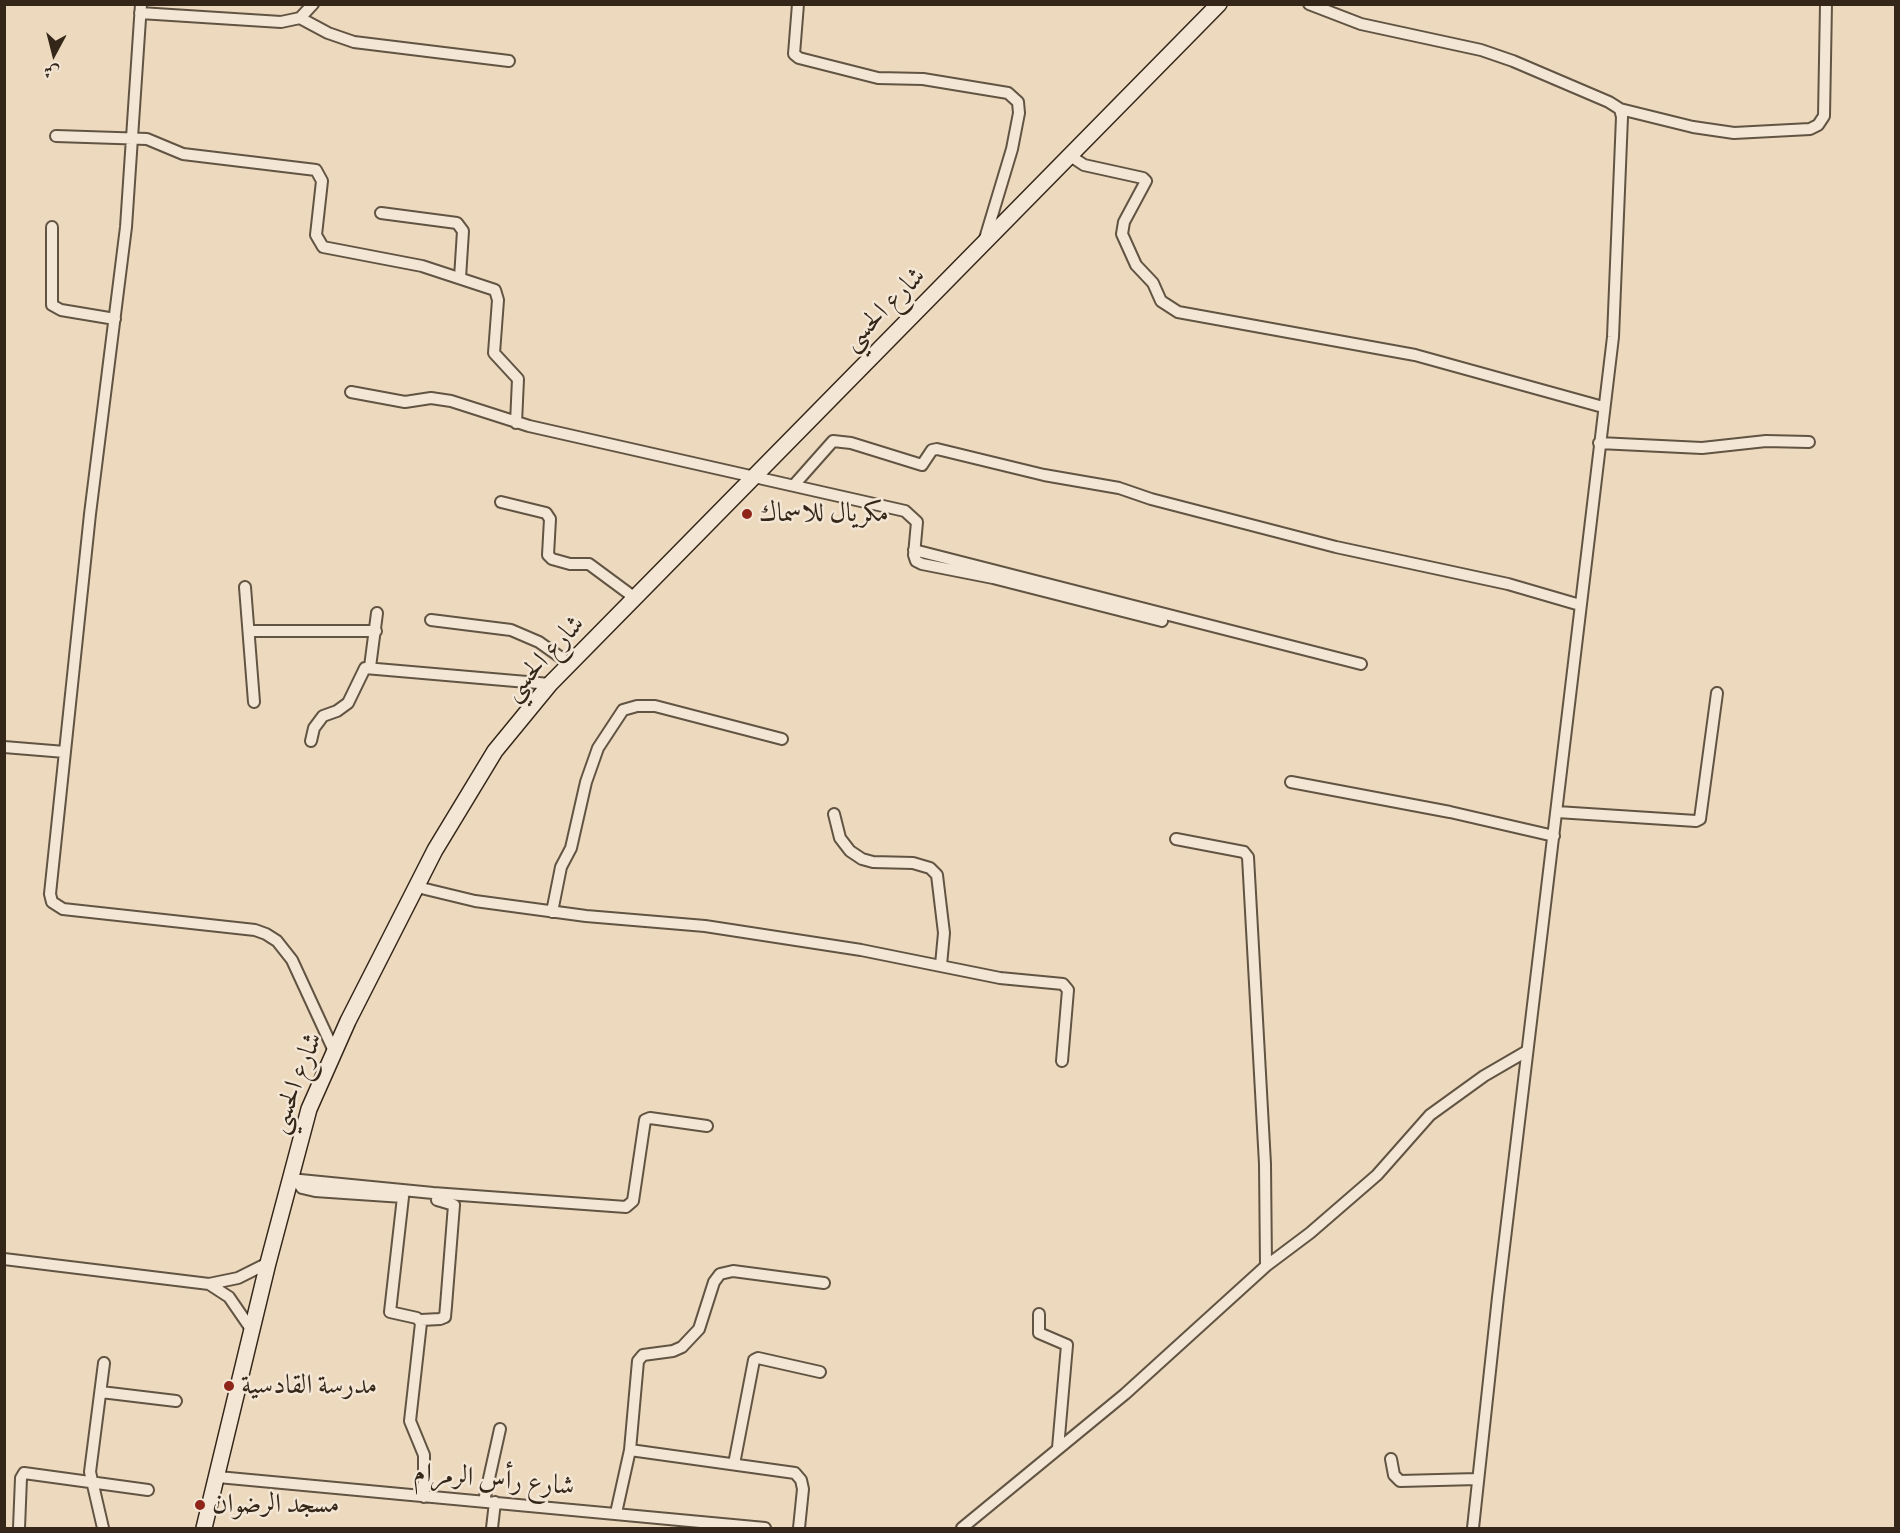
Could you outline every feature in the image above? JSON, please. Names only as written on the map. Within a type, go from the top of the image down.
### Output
[{"type":"street","points":[[314,4],[300,18],[270,22],[141,9],[133,138],[115,319],[90,514],[50,889],[55,905],[67,910],[255,930],[267,934],[281,945],[292,960],[334,1051]]},
{"type":"street","points":[[798,4],[794,54],[800,58],[878,78],[923,79],[1008,93],[1018,102],[1019,113],[1012,148],[983,245]]},
{"type":"street","name":"شارع الحسي","points":[[204,1528],[218,1477],[251,1329],[293,1179],[309,1108],[334,1051],[435,850],[495,751],[550,684],[1219,4]]},
{"type":"street","points":[[1309,4],[1361,24],[1482,50],[1609,102],[1620,110],[1693,127],[1734,133],[1810,129],[1818,125],[1824,116],[1826,4]]},
{"type":"street","points":[[300,18],[328,33],[354,42],[509,61]]},
{"type":"street","points":[[1473,1528],[1527,1051],[1613,337],[1623,150],[1623,124],[1620,110]]},
{"type":"street","points":[[56,136],[133,138],[154,142],[183,154],[316,170],[322,181],[316,236],[323,247],[402,261],[489,287],[497,293],[494,353],[496,359],[512,371],[518,380],[516,423]]},
{"type":"street","points":[[1069,155],[1084,165],[1143,178],[1146,181],[1124,222],[1122,234],[1136,265],[1153,283],[1161,301],[1178,312],[1415,356],[1603,407]]},
{"type":"street","points":[[381,213],[457,223],[463,231],[460,278]]},
{"type":"street","points":[[52,227],[52,305],[61,310],[115,319]]},
{"type":"street","points":[[351,392],[405,402],[431,398],[451,401],[516,423],[906,511],[916,522],[914,550],[916,561],[922,564],[993,578],[1162,621]]},
{"type":"street","points":[[794,485],[833,441],[851,443],[922,465],[932,450],[937,449],[1044,475],[1126,490],[1150,499],[1336,547],[1508,584],[1580,605]]},
{"type":"street","points":[[1599,443],[1702,448],[1766,441],[1809,442]]},
{"type":"street","points":[[501,502],[546,513],[550,519],[548,555],[552,559],[570,564],[590,564],[634,598]]},
{"type":"street","points":[[914,550],[1361,664]]},
{"type":"street","points":[[245,587],[254,702]]},
{"type":"street","points":[[370,667],[377,613]]},
{"type":"street","points":[[431,620],[511,630],[539,642],[570,664]]},
{"type":"street","points":[[250,631],[376,631]]},
{"type":"street","points":[[311,741],[314,728],[322,716],[337,711],[348,703],[362,671],[370,667],[403,673],[550,684]]},
{"type":"street","points":[[1557,812],[1696,821],[1700,819],[1717,693]]},
{"type":"street","points":[[552,912],[561,867],[571,848],[586,782],[598,748],[623,710],[637,706],[655,706],[782,739]]},
{"type":"street","points":[[4,747],[65,752]]},
{"type":"street","points":[[1291,782],[1554,836]]},
{"type":"street","points":[[834,814],[840,838],[850,851],[862,859],[873,862],[913,863],[930,868],[937,875],[944,933],[942,965]]},
{"type":"street","points":[[1176,839],[1244,852],[1248,857],[1265,1153],[1266,1266]]},
{"type":"street","points":[[417,887],[475,901],[552,912],[705,926],[942,965],[999,978],[1066,986],[1062,1060]]},
{"type":"street","points":[[963,1528],[1125,1394],[1266,1266],[1310,1233],[1377,1175],[1430,1115],[1485,1076],[1527,1051]]},
{"type":"street","points":[[293,1179],[433,1196],[626,1207],[633,1201],[645,1120],[650,1118],[707,1126]]},
{"type":"street","points":[[293,1179],[302,1188],[315,1191],[403,1197],[433,1196],[454,1205],[445,1317],[440,1319],[421,1320],[390,1312],[403,1197]]},
{"type":"street","points":[[4,1259],[209,1284],[238,1278],[268,1263]]},
{"type":"street","points":[[616,1513],[630,1450],[638,1361],[643,1355],[673,1351],[682,1347],[699,1329],[714,1282],[720,1274],[733,1271],[824,1283]]},
{"type":"street","points":[[209,1284],[230,1297],[251,1329]]},
{"type":"street","points":[[1040,1314],[1039,1333],[1067,1345],[1058,1448]]},
{"type":"street","points":[[421,1320],[410,1421],[424,1455],[424,1497]]},
{"type":"street","points":[[734,1464],[754,1359],[820,1372]]},
{"type":"street","points":[[103,1528],[101,1509],[90,1472],[104,1363]]},
{"type":"street","points":[[101,1392],[176,1401]]},
{"type":"street","points":[[492,1528],[490,1502],[500,1429]]},
{"type":"street","points":[[630,1450],[795,1473],[801,1480],[803,1490],[799,1528]]},
{"type":"street","points":[[1392,1459],[1394,1475],[1400,1481],[1477,1479]]},
{"type":"street","points":[[19,1528],[24,1473],[148,1490]]},
{"type":"street","name":"شارع رأس الرمرام","points":[[218,1477],[616,1513],[656,1523],[765,1528]]},
{"type":"place","name":"مكريال للاسماك","points":[[747,514]]},
{"type":"place","name":"مدرسة القادسية","points":[[229,1386]]},
{"type":"place","name":"مسجد الرضوان","points":[[200,1505]]}]
